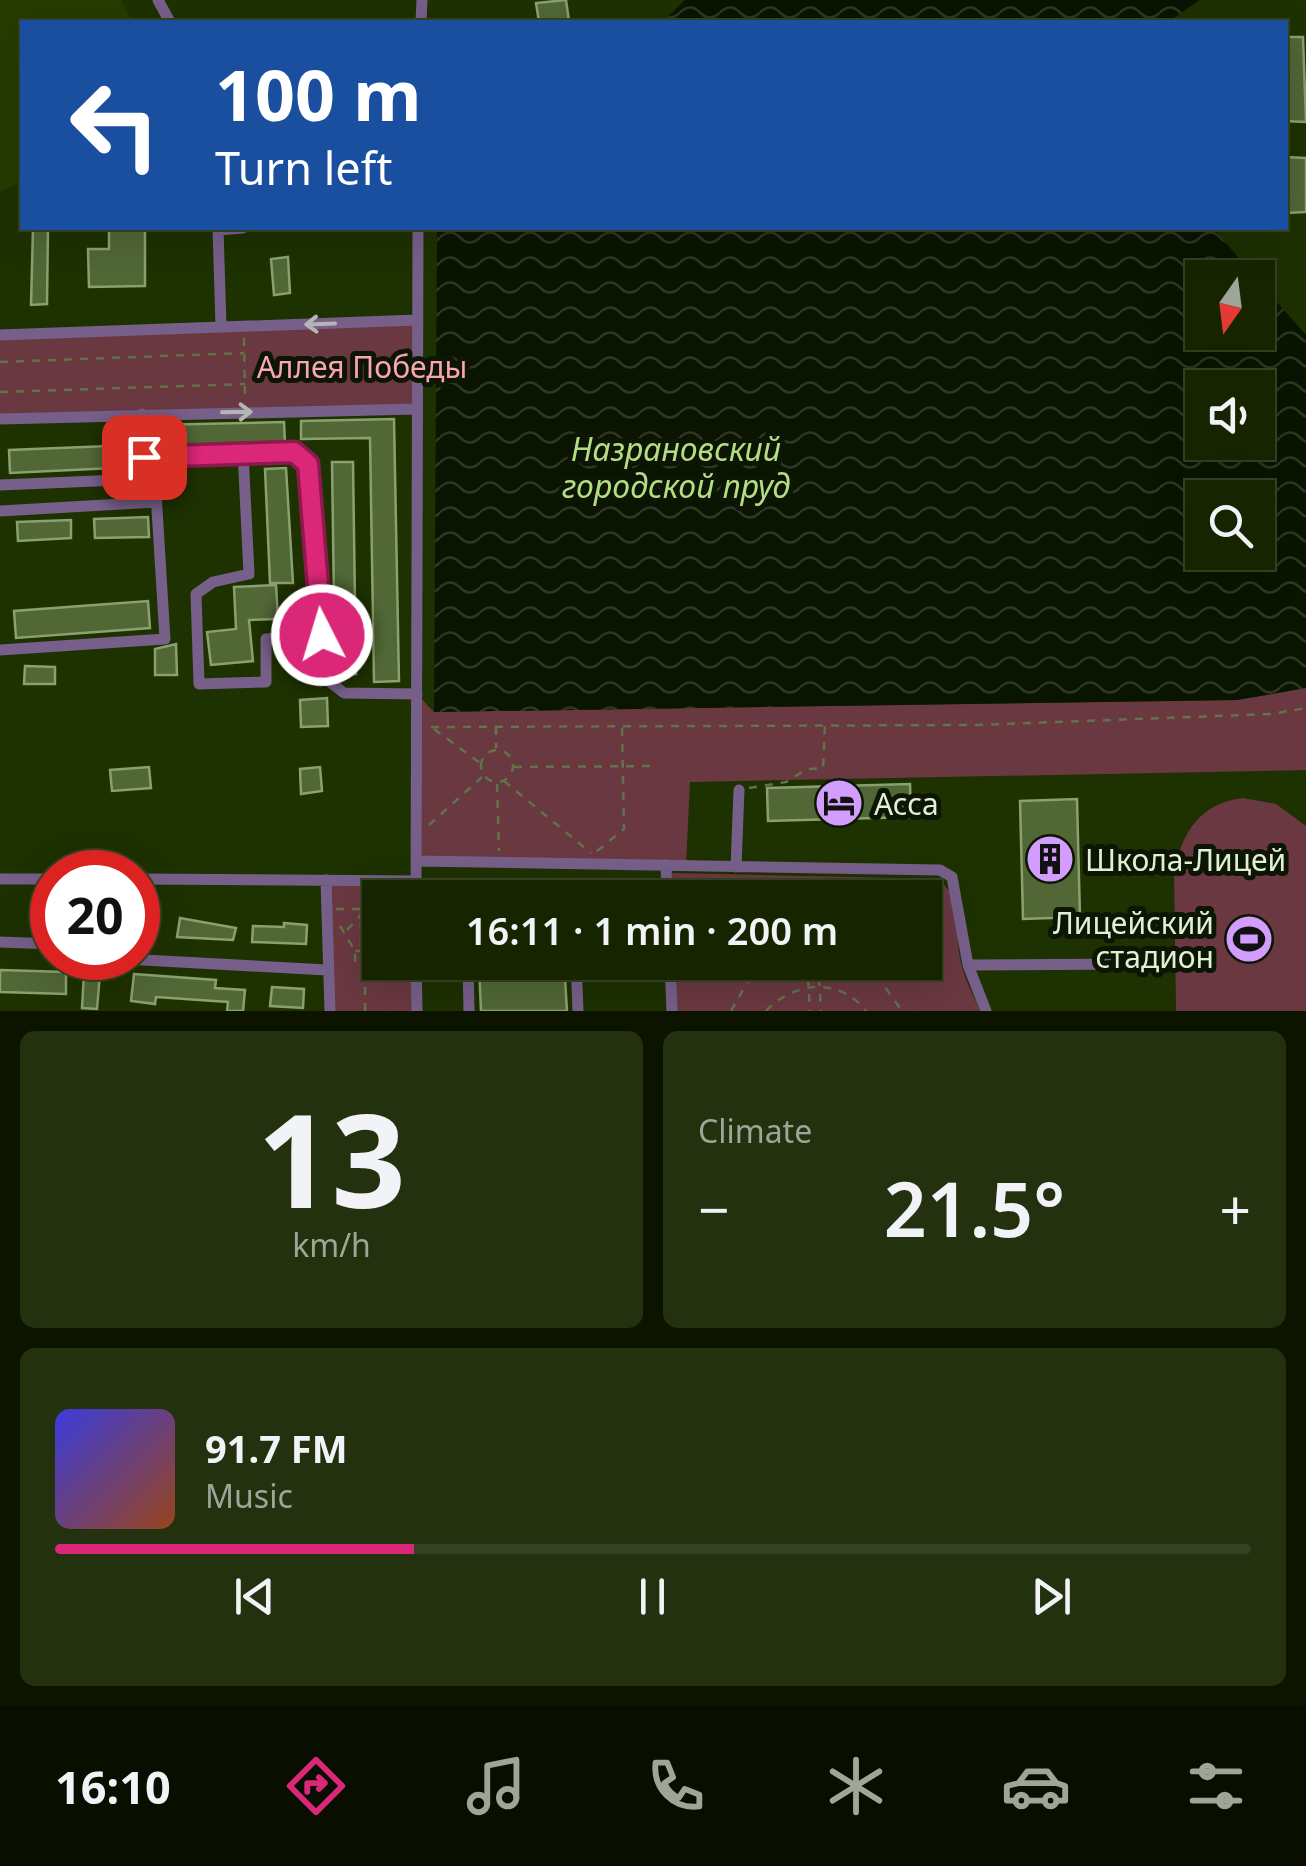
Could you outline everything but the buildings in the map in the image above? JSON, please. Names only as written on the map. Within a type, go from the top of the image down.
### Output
[{"type":"street","points":[[218,230],[222,327]]},
{"type":"street","points":[[416,880],[418,230]]},
{"type":"street","points":[[0,336],[418,320]]},
{"type":"street","points":[[0,418],[416,409]]},
{"type":"street","points":[[0,650],[164,638],[157,502],[156,493],[144,479],[142,414]]},
{"type":"street","points":[[243,452],[249,574],[213,582],[196,594],[199,684],[266,682],[266,639],[322,635]]},
{"type":"street","points":[[144,457],[294,452],[308,464],[326,679],[344,693],[417,694]]},
{"type":"street","points":[[0,484],[144,479]]},
{"type":"street","points":[[0,510],[157,502]]},
{"type":"street","points":[[736,866],[739,790]]},
{"type":"street","points":[[416,861],[940,870],[952,877],[968,965],[986,1011]]},
{"type":"street","points":[[666,866],[666,880]]},
{"type":"street","points":[[0,878],[30,879]]},
{"type":"street","points":[[160,879],[362,881]]},
{"type":"street","points":[[326,880],[330,1011]]},
{"type":"street","points":[[0,942],[30,943]]},
{"type":"street","points":[[160,961],[327,970]]},
{"type":"street","points":[[968,965],[1132,964]]},
{"type":"street","points":[[416,980],[417,1011]]},
{"type":"street","points":[[468,980],[469,1011]]},
{"type":"street","points":[[577,980],[578,1011]]},
{"type":"street","points":[[671,980],[672,1011]]},
{"type":"path","points":[[243,328],[246,411]]},
{"type":"path","points":[[0,362],[244,354]]},
{"type":"path","points":[[0,392],[245,384]]},
{"type":"path","points":[[417,723],[431,727],[976,725],[1306,708]]},
{"type":"path","points":[[739,790],[786,782],[807,768],[823,768],[824,723]]},
{"type":"path","points":[[483,776],[504,781],[593,854],[624,829],[622,725]]},
{"type":"path","points":[[431,727],[481,764]]},
{"type":"path","points":[[496,727],[496,750]]},
{"type":"path","points":[[483,776],[481,764],[486,754],[496,750],[510,756],[514,767]]},
{"type":"path","points":[[514,767],[657,766]]},
{"type":"path","points":[[504,781],[514,767]]},
{"type":"path","points":[[416,837],[483,776]]},
{"type":"path","points":[[497,781],[499,863]]},
{"type":"path","points":[[802,880],[806,868]]},
{"type":"path","points":[[806,868],[812,880]]},
{"type":"path","points":[[356,951],[361,948],[362,881]]},
{"type":"path","points":[[326,908],[361,909]]},
{"type":"path","points":[[326,908],[356,951],[354,964],[362,967]]},
{"type":"path","points":[[345,932],[361,916]]},
{"type":"path","points":[[364,1011],[365,980]]},
{"type":"path","points":[[732,1011],[749,980]]},
{"type":"path","points":[[808,980],[810,1011]]},
{"type":"path","points":[[820,980],[821,1011]]},
{"type":"path","points":[[880,980],[902,1011]]},
{"type":"path","points":[[766,1011],[791,991],[808,986],[841,990],[866,1011]]},
{"type":"shaded area","points":[[0,0],[121,0],[132,20],[20,20],[20,182],[0,192]]},
{"type":"green space","name":"Аллея Победы","points":[[418,320],[416,409],[0,419],[0,335]]},
{"type":"green space","points":[[1306,688],[1306,770],[690,782],[686,866],[416,861],[417,694],[434,712],[1237,700]]},
{"type":"green space","name":"Лицейский стадион","points":[[1243,798],[1276,804],[1306,826],[1306,1011],[1176,1011],[1174,870],[1178,856],[1188,832],[1205,813]]},
{"type":"green space","points":[[672,873],[936,880],[672,880]]},
{"type":"green space","points":[[326,880],[362,880],[362,980],[416,980],[417,1011],[330,1011]]},
{"type":"green space","points":[[942,884],[954,902],[961,965],[980,1011],[676,1011],[675,980],[942,980]]},
{"type":"water","points":[[685,0],[1200,0],[1171,20],[665,20]]},
{"type":"water","name":"Назрановский городской пруд","points":[[437,230],[1215,230],[1241,260],[1185,260],[1185,350],[1275,350],[1275,300],[1306,335],[1306,688],[1237,700],[434,712]]},
{"type":"place","name":"Асса","points":[[839,803]]},
{"type":"place","name":"Школа-Лицей","points":[[1050,859]]},
{"type":"place","name":"Лицейский стадион","points":[[1249,939]]},
{"type":"route","points":[[144,457],[294,452],[308,464],[322,635]]}]
